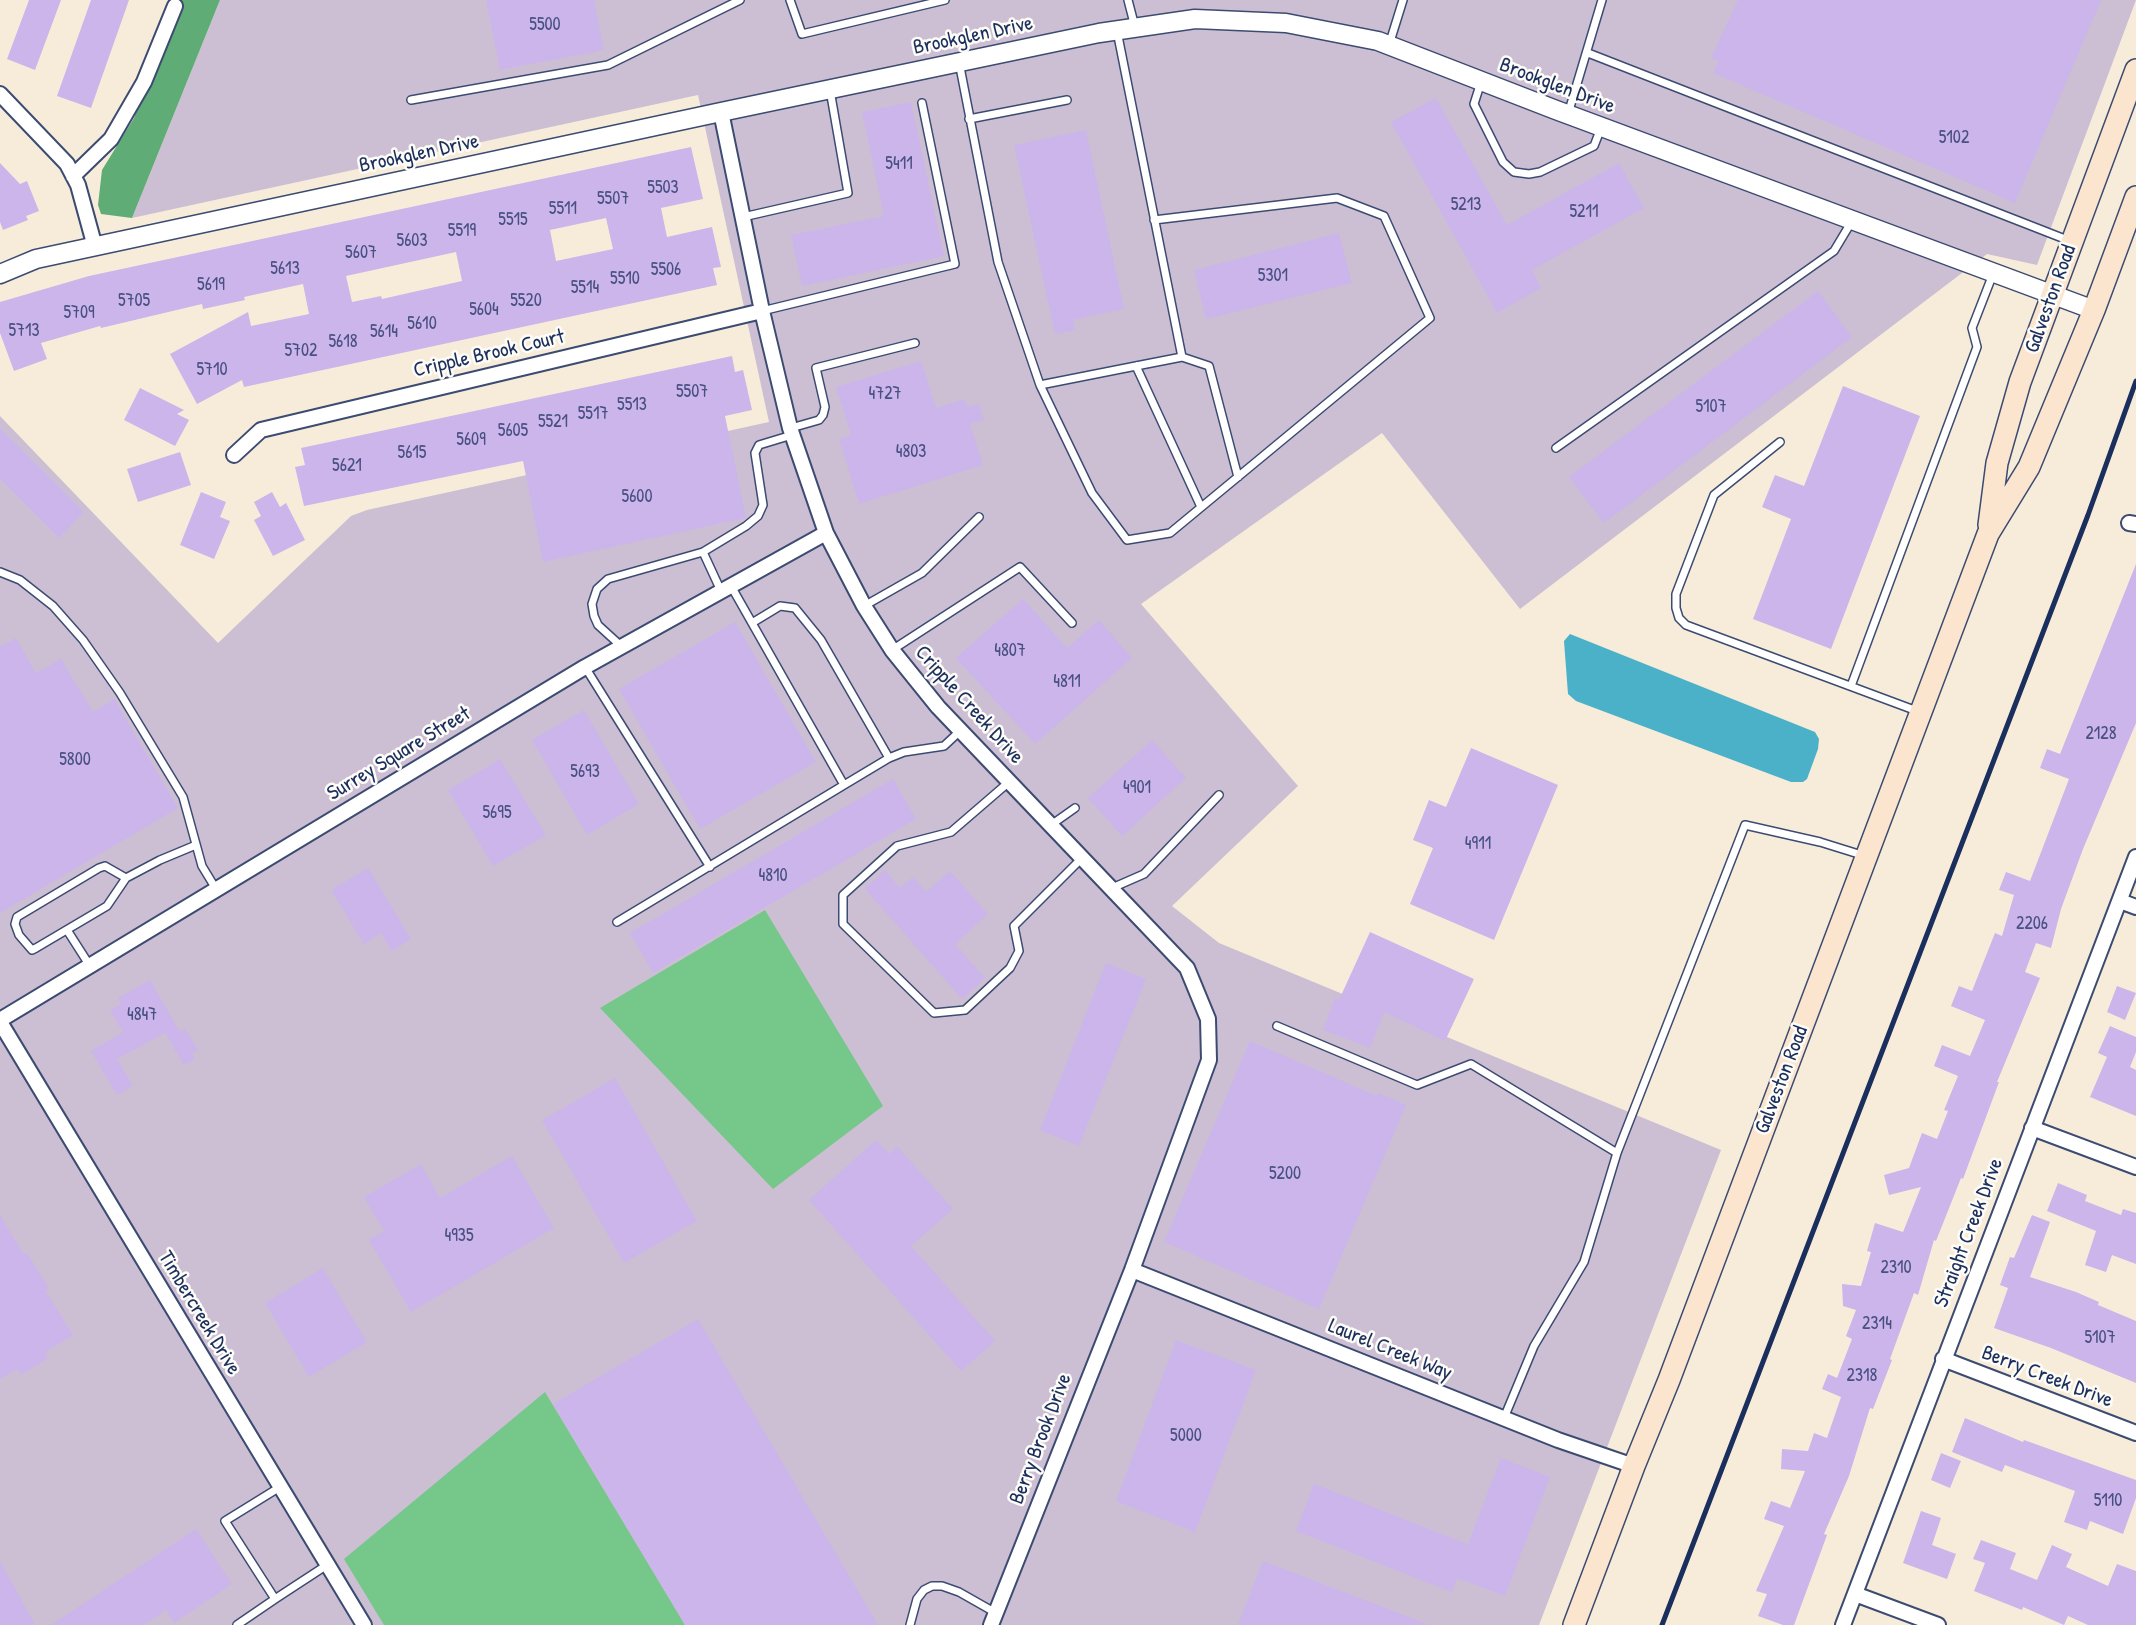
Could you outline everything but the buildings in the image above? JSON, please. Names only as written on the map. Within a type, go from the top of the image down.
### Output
[{"type":"main road","name":"Galveston Road","points":[[1988,534],[1997,463],[2020,382],[2136,71]]},
{"type":"main road","name":"Galveston Road","points":[[1574,1625],[1988,534],[2029,467],[2094,310],[2136,197]]},
{"type":"street","points":[[73,176],[111,139],[144,82],[175,6]]},
{"type":"street","name":"Brookglen Drive","points":[[0,274],[36,259],[721,112],[1126,29],[1195,19],[1286,23],[1378,41],[1568,115],[2094,310]]},
{"type":"street","points":[[0,94],[67,163],[95,247]]},
{"type":"street","name":"Cripple Creek Drive","points":[[721,112],[762,311],[791,432],[826,533],[864,606],[892,650],[960,731],[1187,968],[1208,1019],[1209,1060],[1132,1270]]},
{"type":"street","name":"Cripple Brook Court","points":[[233,455],[261,430],[762,311]]},
{"type":"street","name":"Surrey Square Street","points":[[0,1021],[585,667],[826,533]]},
{"type":"street","name":"Straight Creek Drive","points":[[1843,1625],[2136,857]]},
{"type":"street","points":[[2120,901],[2136,907]]},
{"type":"street","name":"Timbercreek Drive","points":[[0,1021],[364,1625]]},
{"type":"street","points":[[2032,1128],[2136,1167]]},
{"type":"street","name":"Laurel Creek Way","points":[[1132,1270],[1558,1440],[1634,1466]]},
{"type":"street","name":"Berry Brook Drive","points":[[993,1619],[1132,1270]]},
{"type":"street","name":"Berry Creek Drive","points":[[1943,1359],[2136,1433]]},
{"type":"street","points":[[1855,1594],[1938,1625]]},
{"type":"lane","points":[[411,100],[608,65],[740,0]]},
{"type":"lane","points":[[790,0],[802,34],[945,0]]},
{"type":"lane","points":[[1128,0],[1126,29],[1154,220],[1182,357]]},
{"type":"lane","points":[[1389,45],[1403,0]]},
{"type":"lane","points":[[1568,115],[1602,0]]},
{"type":"lane","points":[[1588,53],[2072,242]]},
{"type":"lane","points":[[959,62],[998,262],[1040,385],[1092,493],[1127,540],[1170,533],[1430,318],[1384,216],[1338,198],[1154,220]]},
{"type":"lane","points":[[1481,81],[1474,104],[1503,162],[1514,172],[1540,172],[1594,146],[1601,127]]},
{"type":"lane","points":[[743,217],[848,193],[830,90]]},
{"type":"lane","points":[[969,118],[1067,100]]},
{"type":"lane","points":[[762,311],[955,264],[922,103]]},
{"type":"lane","points":[[1556,448],[1834,251],[1853,221]]},
{"type":"lane","points":[[1851,686],[1977,347],[1972,328],[1994,273]]},
{"type":"lane","points":[[621,646],[598,625],[592,604],[597,589],[608,579],[703,552],[746,526],[758,516],[763,505],[755,453],[759,445],[819,420],[823,415],[825,407],[816,368],[915,343]]},
{"type":"lane","points":[[1040,385],[1182,357],[1209,366],[1238,477]]},
{"type":"lane","points":[[1136,366],[1201,507]]},
{"type":"lane","points":[[1780,442],[1714,495],[1676,594],[1679,618],[1686,625],[1921,712]]},
{"type":"lane","points":[[864,606],[922,573],[979,517]]},
{"type":"lane","points":[[703,552],[752,623],[844,785]]},
{"type":"lane","points":[[892,650],[1020,567],[1072,622]]},
{"type":"lane","points":[[0,572],[20,580],[53,607],[83,640],[120,693],[183,797],[202,866],[216,890]]},
{"type":"lane","points":[[752,623],[780,606],[795,608],[821,640],[889,758]]},
{"type":"lane","points":[[585,667],[710,867]]},
{"type":"lane","points":[[617,922],[889,758],[904,752],[944,746],[960,731]]},
{"type":"lane","points":[[1009,782],[951,832],[897,846],[843,895],[843,924],[934,1013],[965,1010],[1010,968],[1019,951],[1014,926],[1083,858]]},
{"type":"lane","points":[[1112,888],[1144,874],[1219,795]]},
{"type":"lane","points":[[1051,825],[1074,808]]},
{"type":"lane","points":[[1504,1418],[1534,1346],[1584,1262],[1617,1153],[1745,825],[1820,842],[1867,857]]},
{"type":"lane","points":[[126,878],[105,866],[99,868],[17,917],[15,924],[19,935],[32,950],[107,906],[126,878],[196,845]]},
{"type":"lane","points":[[67,930],[90,966]]},
{"type":"lane","points":[[1277,1026],[1417,1085],[1471,1064],[1617,1153]]},
{"type":"lane","points":[[275,1599],[225,1521],[280,1486]]},
{"type":"lane","points":[[237,1625],[327,1564]]},
{"type":"lane","points":[[910,1625],[917,1599],[924,1590],[932,1586],[960,1592],[993,1619]]},
{"type":"shaded area","points":[[220,0],[2136,0],[2037,265],[1987,254],[1520,609],[1382,433],[1141,604],[1298,786],[1172,906],[1219,943],[1721,1150],[1539,1625],[0,1625],[0,416],[218,643],[351,516],[367,510],[769,422],[698,95],[132,218]]},
{"type":"green space","points":[[178,0],[220,0],[132,218],[101,214],[98,205],[102,170],[134,118]]},
{"type":"green space","points":[[765,910],[883,1106],[773,1189],[600,1008]]},
{"type":"green space","points":[[545,1392],[685,1625],[384,1625],[344,1559]]},
{"type":"water","points":[[1570,634],[1815,732],[1819,739],[1818,749],[1807,779],[1803,782],[1791,782],[1576,701],[1568,694],[1564,641]]},
{"type":"railway","points":[[1662,1625],[2088,515],[2136,381]]}]
